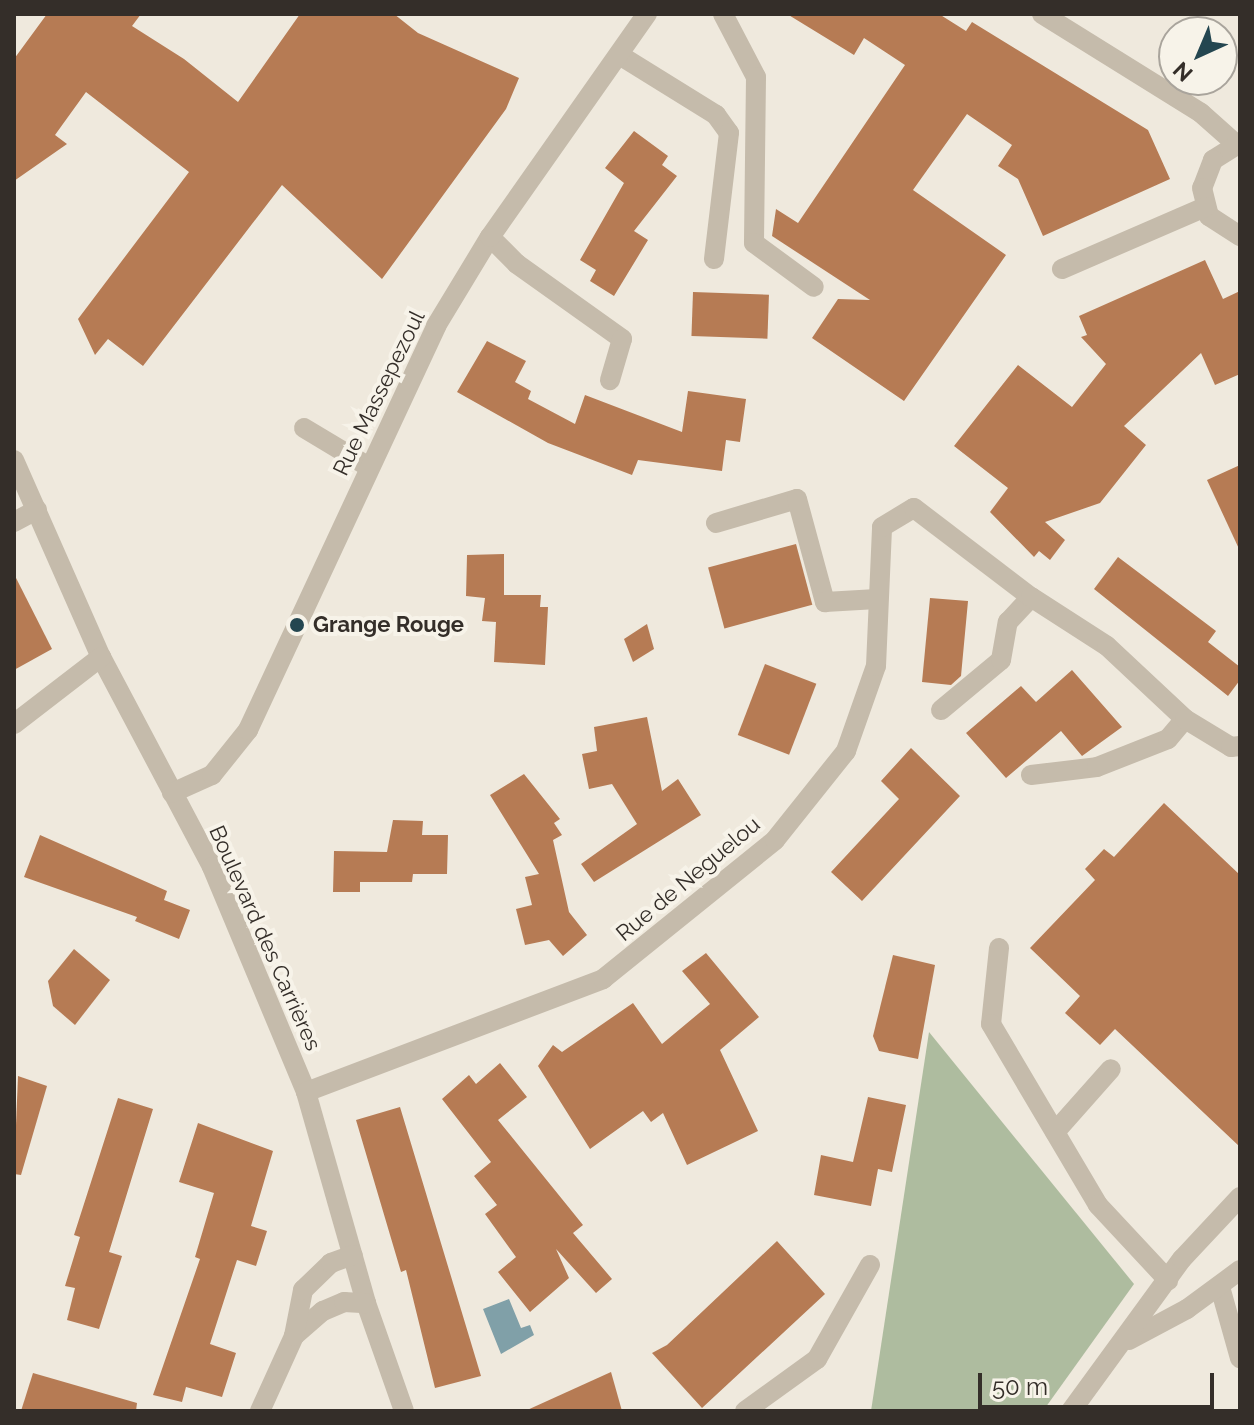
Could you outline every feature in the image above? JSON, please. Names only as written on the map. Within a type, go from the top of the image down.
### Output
[{"type":"street","name":"Rue Massepezoul","points":[[172,793],[212,775],[248,730],[436,326],[490,237],[621,56],[647,14]]},
{"type":"street","points":[[723,14],[756,77],[754,243],[814,287]]},
{"type":"street","points":[[1042,14],[1201,113],[1239,144],[1224,150],[1205,173],[1205,207],[1219,227],[1240,236]]},
{"type":"street","points":[[621,56],[716,115],[729,133],[714,259]]},
{"type":"street","points":[[1062,269],[1205,207]]},
{"type":"street","points":[[490,237],[517,264],[622,339],[610,380]]},
{"type":"street","points":[[304,428],[369,467]]},
{"type":"street","name":"Boulevard des Carrières","points":[[14,460],[101,657],[212,867],[306,1092],[366,1303],[404,1411]]},
{"type":"street","points":[[716,523],[797,499],[825,602],[877,599]]},
{"type":"street","name":"Rue de Neguelou","points":[[306,1092],[603,979],[763,851],[846,751],[876,666],[882,527],[914,508],[1031,597],[1107,646],[1185,719],[1231,747],[1240,746]]},
{"type":"street","points":[[14,522],[37,510]]},
{"type":"street","points":[[941,710],[1001,660],[1008,622],[1031,597]]},
{"type":"street","points":[[14,724],[101,657]]},
{"type":"street","points":[[1031,775],[1097,767],[1168,739],[1185,719]]},
{"type":"street","points":[[999,948],[991,1024],[1098,1205],[1168,1280]]},
{"type":"street","points":[[1055,1132],[1111,1069]]},
{"type":"street","points":[[1071,1411],[1126,1342],[1168,1280],[1240,1197]]},
{"type":"street","points":[[260,1411],[294,1336],[303,1290],[331,1263],[353,1255]]},
{"type":"street","points":[[745,1411],[817,1359],[870,1265]]},
{"type":"street","points":[[1126,1342],[1220,1287],[1240,1270]]},
{"type":"street","points":[[1220,1287],[1240,1358]]},
{"type":"street","points":[[294,1336],[323,1311],[344,1302],[366,1303]]},
{"type":"green space","points":[[929,1032],[1134,1284],[1043,1411],[871,1411]]},
{"type":"water","points":[[509,1299],[521,1328],[530,1325],[534,1335],[501,1354],[483,1309]]},
{"type":"building","points":[[47,14],[141,14],[132,26],[184,59],[238,102],[300,14],[394,14],[418,33],[519,78],[506,109],[382,279],[282,185],[143,366],[108,339],[95,355],[78,319],[189,172],[86,92],[55,135],[67,144],[14,181],[14,59]]},
{"type":"building","points":[[787,14],[939,14],[966,31],[972,22],[1148,130],[1170,179],[1043,236],[1018,179],[998,166],[1012,145],[967,114],[913,190],[1006,255],[904,401],[812,338],[838,299],[870,300],[772,236],[776,209],[798,223],[905,65],[864,38],[854,55]]},
{"type":"building","points":[[634,131],[668,156],[662,165],[677,176],[634,231],[648,240],[614,296],[590,281],[596,270],[580,260],[624,183],[605,168]]},
{"type":"building","points":[[1205,260],[1223,299],[1240,291],[1240,374],[1215,385],[1201,353],[1124,426],[1146,445],[1100,503],[1045,522],[1065,540],[1050,560],[1039,551],[1034,557],[990,512],[1008,488],[954,446],[1018,365],[1072,407],[1106,364],[1081,337],[1087,335],[1079,316]]},
{"type":"building","points":[[693,292],[769,295],[767,339],[691,336]]},
{"type":"building","points":[[487,341],[526,361],[515,382],[531,391],[528,399],[575,424],[585,395],[682,432],[688,391],[746,399],[740,442],[726,440],[722,471],[638,460],[632,475],[548,443],[457,392]]},
{"type":"building","points":[[1240,465],[1240,551],[1207,480]]},
{"type":"building","points":[[796,544],[812,605],[724,628],[708,568]]},
{"type":"building","points":[[504,554],[504,595],[541,595],[540,607],[548,607],[545,665],[494,662],[496,622],[482,621],[485,598],[466,596],[467,555]]},
{"type":"building","points":[[1118,557],[1216,631],[1208,642],[1240,667],[1240,680],[1228,696],[1094,589]]},
{"type":"building","points":[[14,574],[52,649],[14,670]]},
{"type":"building","points":[[930,598],[968,601],[961,676],[951,685],[922,682]]},
{"type":"building","points":[[647,624],[654,649],[633,662],[624,639]]},
{"type":"building","points":[[765,664],[816,684],[789,755],[738,735]]},
{"type":"building","points":[[1072,670],[1122,727],[1082,756],[1061,731],[1006,778],[966,733],[1021,686],[1036,702]]},
{"type":"building","points":[[647,717],[662,791],[678,779],[701,815],[594,882],[581,864],[637,824],[612,784],[589,789],[582,754],[597,751],[594,727]]},
{"type":"building","points":[[911,748],[960,796],[862,901],[831,872],[899,799],[881,781]]},
{"type":"building","points":[[524,774],[560,819],[554,823],[562,835],[553,840],[569,912],[587,935],[563,956],[549,940],[525,945],[516,909],[532,905],[525,877],[539,874],[490,795]]},
{"type":"building","points":[[1164,803],[1240,875],[1240,1147],[1115,1029],[1100,1045],[1065,1013],[1080,996],[1030,948],[1095,880],[1085,869],[1104,849],[1114,857]]},
{"type":"building","points":[[393,820],[423,821],[422,835],[448,835],[447,874],[413,874],[412,882],[360,882],[360,892],[333,892],[334,851],[387,852]]},
{"type":"building","points":[[40,835],[167,891],[164,900],[190,910],[179,939],[135,921],[137,917],[24,877]]},
{"type":"building","points":[[74,949],[110,980],[75,1025],[53,1006],[48,981]]},
{"type":"building","points":[[706,953],[759,1017],[720,1050],[758,1131],[687,1165],[663,1113],[651,1122],[643,1111],[590,1149],[538,1066],[553,1045],[562,1052],[633,1003],[662,1044],[710,1004],[682,971]]},
{"type":"building","points":[[893,955],[935,965],[918,1059],[879,1051],[873,1036]]},
{"type":"building","points":[[500,1063],[527,1097],[498,1120],[583,1225],[573,1233],[612,1279],[596,1293],[556,1249],[569,1278],[530,1312],[498,1272],[516,1257],[485,1214],[497,1205],[474,1176],[491,1162],[442,1099],[469,1075],[476,1084]]},
{"type":"building","points":[[18,1076],[47,1086],[21,1175],[14,1174]]},
{"type":"building","points":[[868,1097],[906,1105],[892,1172],[878,1169],[871,1206],[814,1195],[821,1155],[853,1162]]},
{"type":"building","points":[[118,1098],[153,1109],[109,1252],[122,1256],[99,1329],[67,1320],[75,1288],[65,1286],[80,1237],[74,1235]]},
{"type":"building","points":[[400,1107],[481,1376],[435,1388],[406,1270],[401,1272],[356,1120]]},
{"type":"building","points":[[198,1123],[273,1151],[251,1226],[267,1231],[256,1266],[237,1260],[210,1344],[236,1353],[222,1397],[186,1387],[182,1402],[153,1395],[200,1259],[195,1257],[214,1193],[179,1182]]},
{"type":"building","points":[[777,1241],[825,1294],[702,1408],[652,1353],[667,1345]]},
{"type":"building","points":[[611,1372],[622,1411],[525,1411]]},
{"type":"building","points":[[33,1373],[137,1403],[136,1411],[21,1411]]},
{"type":"place","name":"Grange Rouge","points":[[297,625]]}]
